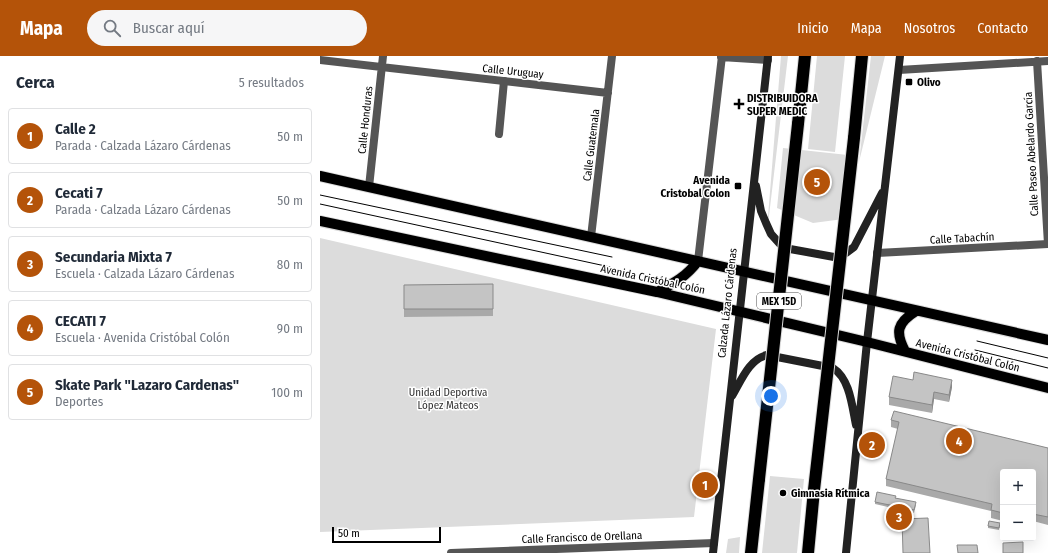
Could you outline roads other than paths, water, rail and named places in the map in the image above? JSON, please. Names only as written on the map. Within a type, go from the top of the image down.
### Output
[{"type":"highway","name":"MEX 15D","points":[[751,553],[805,56]]},
{"type":"highway","points":[[808,553],[862,56]]},
{"type":"main road","points":[[846,553],[871,301],[900,56]]},
{"type":"main road","name":"Calzada Lázaro Cárdenas","points":[[713,553],[768,58]]},
{"type":"main road","points":[[320,176],[1048,340]]},
{"type":"main road","points":[[754,179],[761,211],[771,234],[780,244],[790,249],[834,257],[846,253],[854,247],[885,188]]},
{"type":"main road","name":"Avenida Cristóbal Colón","points":[[320,221],[657,292],[905,351],[1048,388]]},
{"type":"main road","points":[[657,292],[680,280],[689,273],[698,261]]},
{"type":"main road","points":[[905,351],[898,333],[908,316],[916,311]]},
{"type":"main road","points":[[730,400],[753,362],[761,356],[768,355],[833,368],[843,377],[858,434]]},
{"type":"street","name":"Calle Honduras","points":[[369,187],[383,56]]},
{"type":"street","name":"Calle Guatemala","points":[[591,237],[612,56]]},
{"type":"street","points":[[698,261],[721,57],[768,58]]},
{"type":"street","name":"Calle Uruguay","points":[[320,60],[608,93]]},
{"type":"street","points":[[899,70],[1043,60]]},
{"type":"street","name":"Calle Paseo Abelardo García","points":[[1043,60],[1048,244]]},
{"type":"street","points":[[499,134],[504,81]]},
{"type":"street","name":"Calle Tabachín","points":[[877,253],[1048,244]]},
{"type":"street","name":"Calle Francisco de Orellana","points":[[451,553],[714,543]]},
{"type":"tram line","points":[[320,195],[612,257]]},
{"type":"tram line","points":[[320,204],[610,267]]},
{"type":"tram line","points":[[977,341],[1048,358]]},
{"type":"tram line","points":[[975,350],[1048,368]]},
{"type":"place","name":"Olivo","points":[[909,82]]},
{"type":"place","name":"DISTRIBUIDORA SUPER MEDIC","points":[[739,104]]},
{"type":"place","name":"Skate Park \"Lazaro Cardenas\"","points":[[817,182]]},
{"type":"place","name":"Avenida Cristobal Colon","points":[[738,186]]},
{"type":"place","name":"CECATI 7","points":[[959,441]]},
{"type":"place","name":"Cecati 7","points":[[872,445]]},
{"type":"place","name":"Calle 2","points":[[705,485]]},
{"type":"place","name":"Gimnasia Rítmica","points":[[783,493]]},
{"type":"place","name":"Secundaria Mixta 7","points":[[899,517]]},
{"type":"park label","name":"Unidad Deportiva López Mateos","points":[[448,398]]}]
